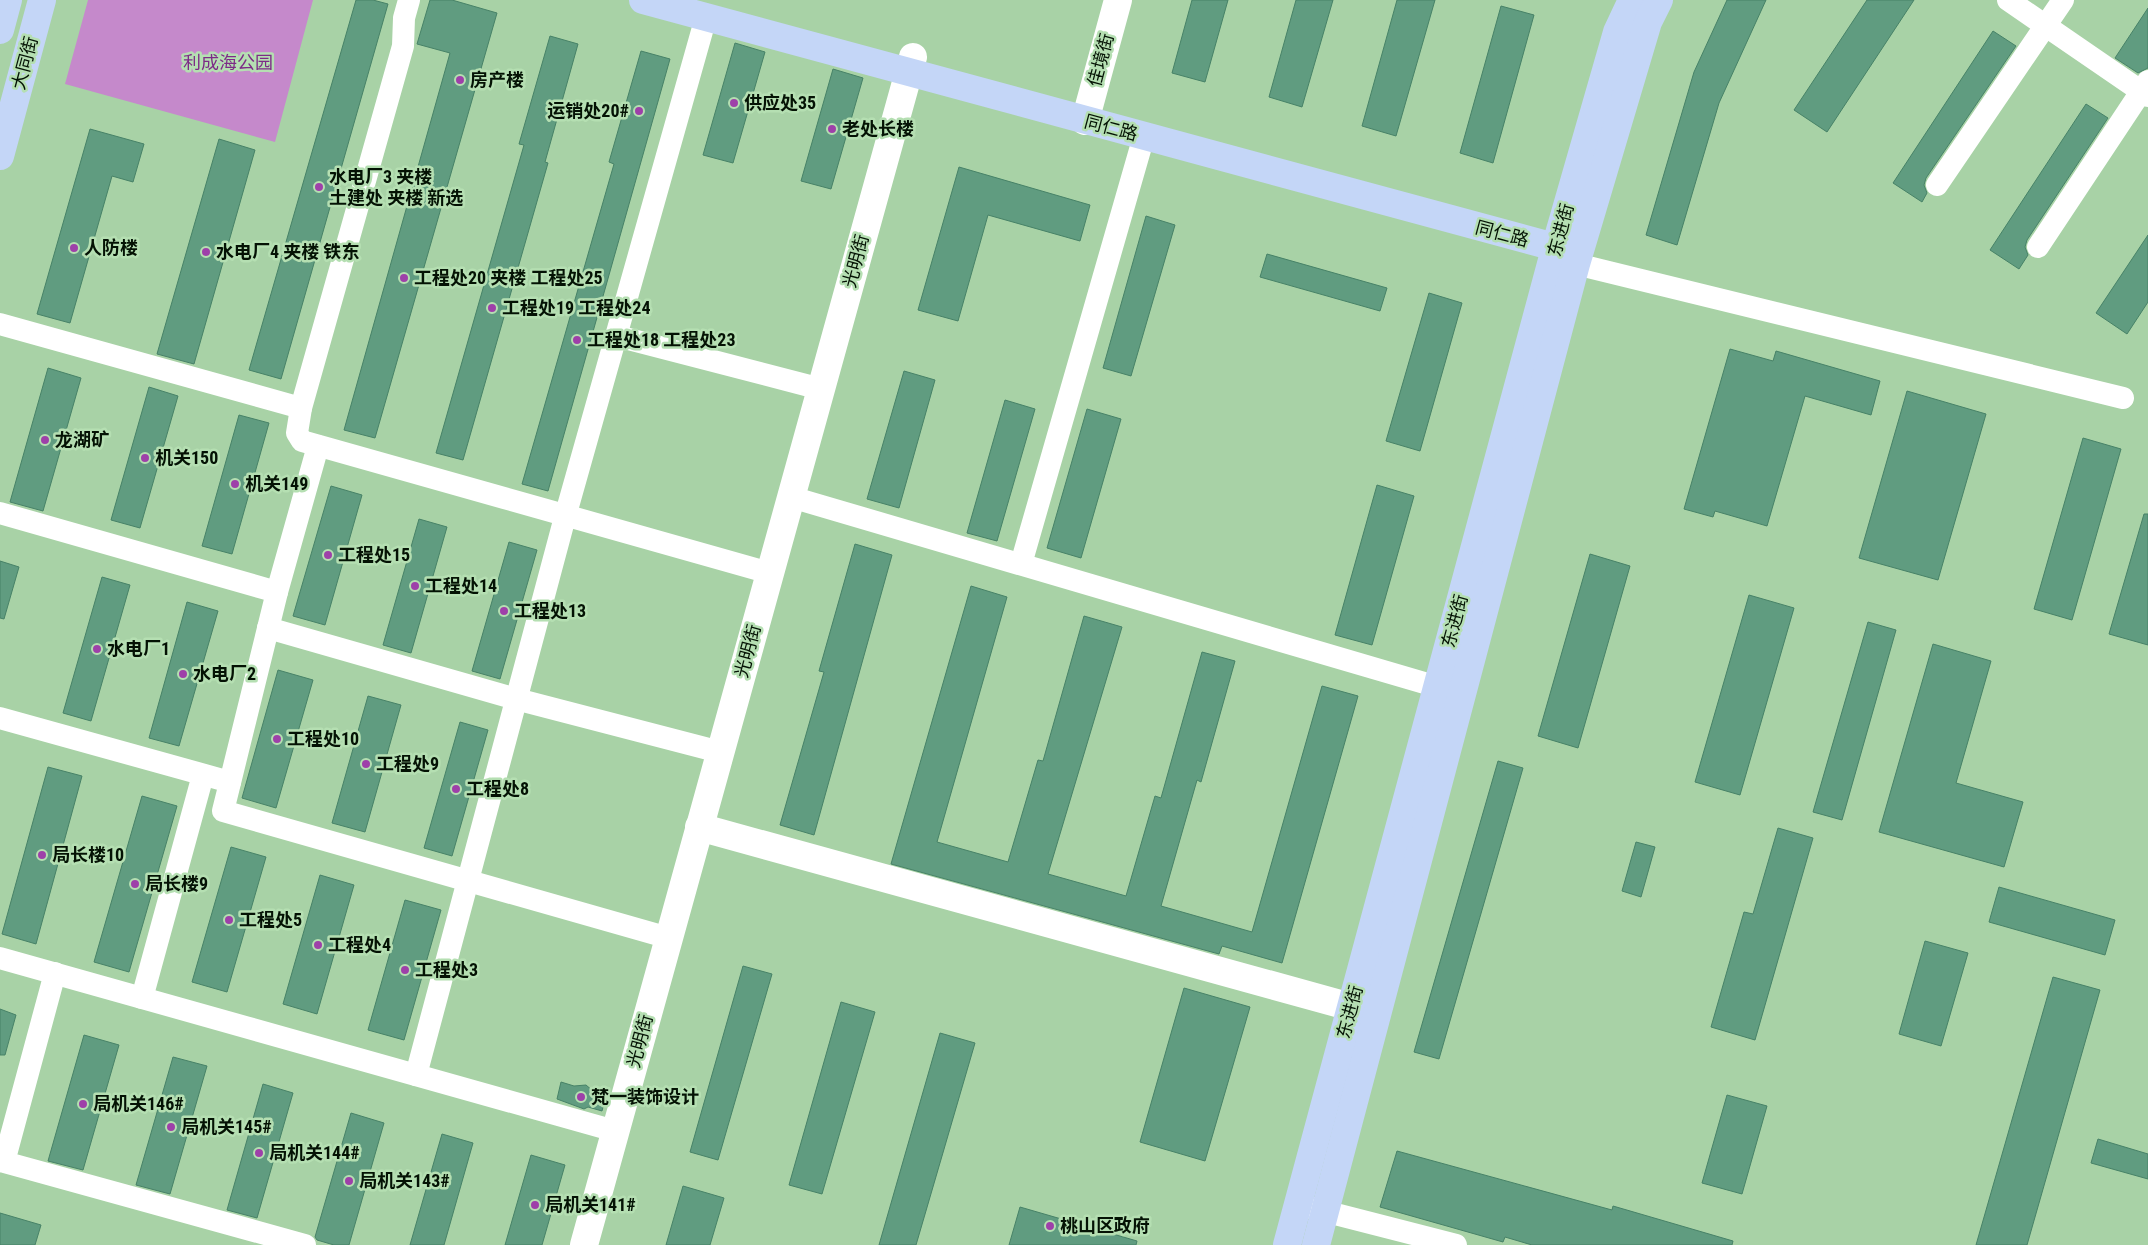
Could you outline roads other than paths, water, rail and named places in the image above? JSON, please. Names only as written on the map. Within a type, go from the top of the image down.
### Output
[{"type":"main road","name":"大同街","points":[[0,30],[8,0]]},
{"type":"main road","name":"大同街","points":[[0,156],[42,0]]},
{"type":"main road","name":"同仁路","points":[[643,0],[708,9],[1087,112],[1571,248]]},
{"type":"main road","name":"佳境街","points":[[1087,112],[1118,0]]},
{"type":"main road","name":"东进街","points":[[1316,1245],[1571,248],[1618,32],[1632,0]]},
{"type":"main road","name":"东进街","points":[[1287,1245],[1438,687],[1571,248],[1648,22],[1659,0]]},
{"type":"main road","name":"光明街","points":[[584,1245],[911,65]]},
{"type":"main road","name":"同仁路","points":[[1087,112],[1144,136],[1571,248]]},
{"type":"main road","points":[[699,827],[1351,1007]]},
{"type":"street","points":[[409,0],[404,18],[402,46],[301,408],[297,433],[302,441],[770,573]]},
{"type":"street","points":[[2008,0],[2146,89],[2038,247]]},
{"type":"street","points":[[1937,185],[2063,0]]},
{"type":"street","points":[[416,1075],[565,516],[708,9]]},
{"type":"street","points":[[1021,564],[1144,136]]},
{"type":"street","points":[[1571,248],[2123,398]]},
{"type":"street","points":[[0,324],[301,408]]},
{"type":"street","points":[[617,336],[821,389]]},
{"type":"street","points":[[318,446],[277,592],[224,811],[467,882],[669,938]]},
{"type":"street","points":[[791,497],[1438,687]]},
{"type":"street","points":[[0,513],[277,592]]},
{"type":"street","points":[[268,628],[516,699],[720,752]]},
{"type":"street","points":[[0,718],[230,782]]},
{"type":"street","points":[[142,998],[203,774]]},
{"type":"street","points":[[0,958],[615,1131]]},
{"type":"street","points":[[55,973],[4,1162],[305,1245]]},
{"type":"street","points":[[1298,1204],[1456,1245]]},
{"type":"place","name":"房产楼","points":[[460,80]]},
{"type":"place","name":"供应处35","points":[[734,103]]},
{"type":"place","name":"运销处20#","points":[[639,111]]},
{"type":"place","name":"老处长楼","points":[[832,129]]},
{"type":"place","name":"水电厂3 夹楼 土建处 夹楼 新选","points":[[319,187]]},
{"type":"place","name":"人防楼","points":[[74,248]]},
{"type":"place","name":"水电厂4 夹楼 铁东","points":[[206,252]]},
{"type":"place","name":"工程处20 夹楼 工程处25","points":[[404,278]]},
{"type":"place","name":"工程处19 工程处24","points":[[492,308]]},
{"type":"place","name":"工程处18 工程处23","points":[[577,340]]},
{"type":"place","name":"龙湖矿","points":[[45,440]]},
{"type":"place","name":"机关150","points":[[145,458]]},
{"type":"place","name":"机关149","points":[[235,484]]},
{"type":"place","name":"工程处15","points":[[328,555]]},
{"type":"place","name":"工程处14","points":[[415,586]]},
{"type":"place","name":"工程处13","points":[[504,611]]},
{"type":"place","name":"水电厂1","points":[[97,649]]},
{"type":"place","name":"水电厂2","points":[[183,674]]},
{"type":"place","name":"工程处10","points":[[277,739]]},
{"type":"place","name":"工程处9","points":[[366,764]]},
{"type":"place","name":"工程处8","points":[[456,789]]},
{"type":"place","name":"局长楼10","points":[[42,855]]},
{"type":"place","name":"局长楼9","points":[[135,884]]},
{"type":"place","name":"工程处5","points":[[229,920]]},
{"type":"place","name":"工程处4","points":[[318,945]]},
{"type":"place","name":"工程处3","points":[[405,970]]},
{"type":"place","name":"梵一装饰设计","points":[[581,1097]]},
{"type":"place","name":"局机关146#","points":[[83,1104]]},
{"type":"place","name":"局机关145#","points":[[171,1127]]},
{"type":"place","name":"局机关144#","points":[[259,1153]]},
{"type":"place","name":"局机关143#","points":[[349,1181]]},
{"type":"place","name":"局机关141#","points":[[535,1205]]},
{"type":"place","name":"桃山区政府","points":[[1050,1226]]},
{"type":"park label","name":"利成海公园","points":[[228,63]]}]
